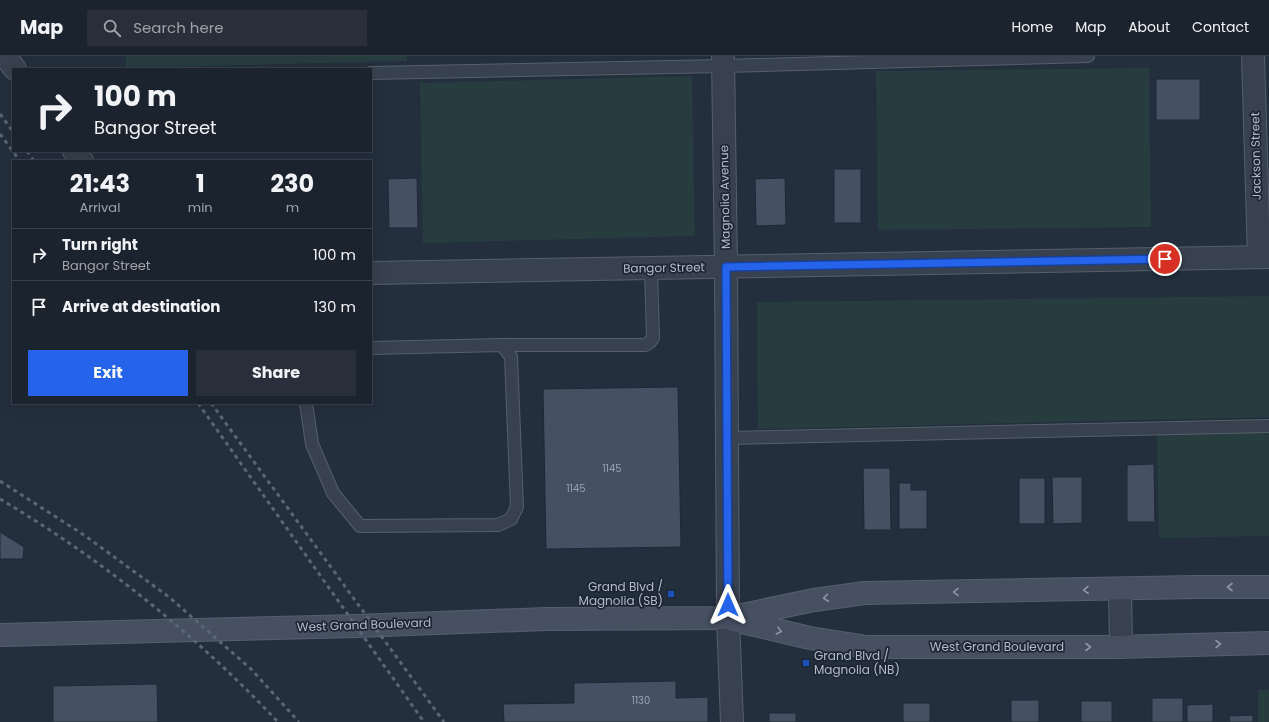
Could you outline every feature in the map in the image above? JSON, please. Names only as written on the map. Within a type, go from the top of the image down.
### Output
[{"type":"main road","name":"West Grand Boulevard","points":[[0,635],[365,626],[546,619],[728,618],[814,600],[865,593],[1269,587]]},
{"type":"main road","name":"West Grand Boulevard","points":[[728,618],[810,638],[867,646],[1122,647],[1269,643]]},
{"type":"street","points":[[5,56],[14,68]]},
{"type":"street","name":"Jackson Street","points":[[1253,56],[1264,257]]},
{"type":"street","name":"Magnolia Avenue","points":[[723,61],[728,618],[732,722]]},
{"type":"street","points":[[75,152],[81,160]]},
{"type":"street","name":"Bangor Street","points":[[372,273],[1264,257]]},
{"type":"street","points":[[1120,589],[1122,647]]},
{"type":"lane","points":[[372,73],[723,61],[1088,56]]},
{"type":"lane","points":[[372,348],[502,345],[644,345],[650,342],[653,338],[651,269]]},
{"type":"lane","points":[[306,404],[312,444],[333,493],[360,526],[498,525],[512,519],[517,507],[511,357],[502,345]]},
{"type":"lane","points":[[727,438],[1269,426]]},
{"type":"green space","points":[[126,56],[407,56],[407,61],[126,68]]},
{"type":"green space","points":[[1149,68],[1151,227],[878,230],[876,71]]},
{"type":"green space","points":[[692,76],[695,236],[423,243],[420,83]]},
{"type":"green space","points":[[1269,296],[1269,417],[758,429],[757,302]]},
{"type":"green space","points":[[1269,432],[1269,536],[1159,538],[1157,434]]},
{"type":"green space","points":[[1258,690],[1269,690],[1269,722],[1258,722]]},
{"type":"building","points":[[1156,79],[1200,79],[1200,120],[1156,120]]},
{"type":"building","points":[[834,169],[861,169],[861,223],[834,223]]},
{"type":"building","points":[[417,178],[418,228],[389,228],[388,179]]},
{"type":"building","points":[[785,178],[786,225],[756,226],[755,179]]},
{"type":"building","points":[[678,387],[681,547],[546,549],[543,389]]},
{"type":"building","points":[[1154,464],[1155,522],[1127,522],[1127,465]]},
{"type":"building","points":[[863,468],[890,468],[891,530],[864,530]]},
{"type":"building","points":[[1052,477],[1082,477],[1082,523],[1053,524]]},
{"type":"building","points":[[1019,478],[1045,478],[1045,524],[1019,524]]},
{"type":"building","points":[[899,483],[911,483],[911,490],[927,490],[927,529],[899,529]]},
{"type":"building","points":[[0,532],[24,547],[23,559],[0,559]]},
{"type":"building","points":[[676,681],[676,698],[708,697],[708,722],[504,722],[503,704],[574,703],[574,683]]},
{"type":"building","points":[[157,684],[158,722],[53,722],[53,686]]},
{"type":"building","points":[[1152,698],[1183,698],[1183,722],[1152,722]]},
{"type":"building","points":[[1011,700],[1039,700],[1039,722],[1011,722]]},
{"type":"building","points":[[1081,701],[1112,701],[1112,722],[1081,722]]},
{"type":"building","points":[[903,703],[930,703],[930,722],[903,722]]},
{"type":"building","points":[[1213,704],[1213,722],[1187,722],[1187,705]]},
{"type":"building","points":[[769,713],[796,713],[796,722],[769,722]]},
{"type":"building","points":[[1253,715],[1253,722],[1230,722],[1229,716]]},
{"type":"railway","points":[[0,114],[12,131]]},
{"type":"railway","points":[[0,134],[12,150]]},
{"type":"railway","points":[[13,152],[19,160]]},
{"type":"railway","points":[[28,152],[33,160]]},
{"type":"railway","points":[[199,404],[424,722]]},
{"type":"railway","points":[[212,404],[444,722]]},
{"type":"railway","points":[[0,481],[84,535],[169,597],[251,669],[299,722]]},
{"type":"railway","points":[[0,499],[75,547],[112,573],[147,601],[214,659],[278,722]]},
{"type":"place","name":"Grand Blvd / Magnolia (SB)","points":[[671,594]]},
{"type":"place","name":"Grand Blvd / Magnolia (NB)","points":[[806,663]]},
{"type":"route","points":[[728,605],[726,267],[1165,259]]}]
